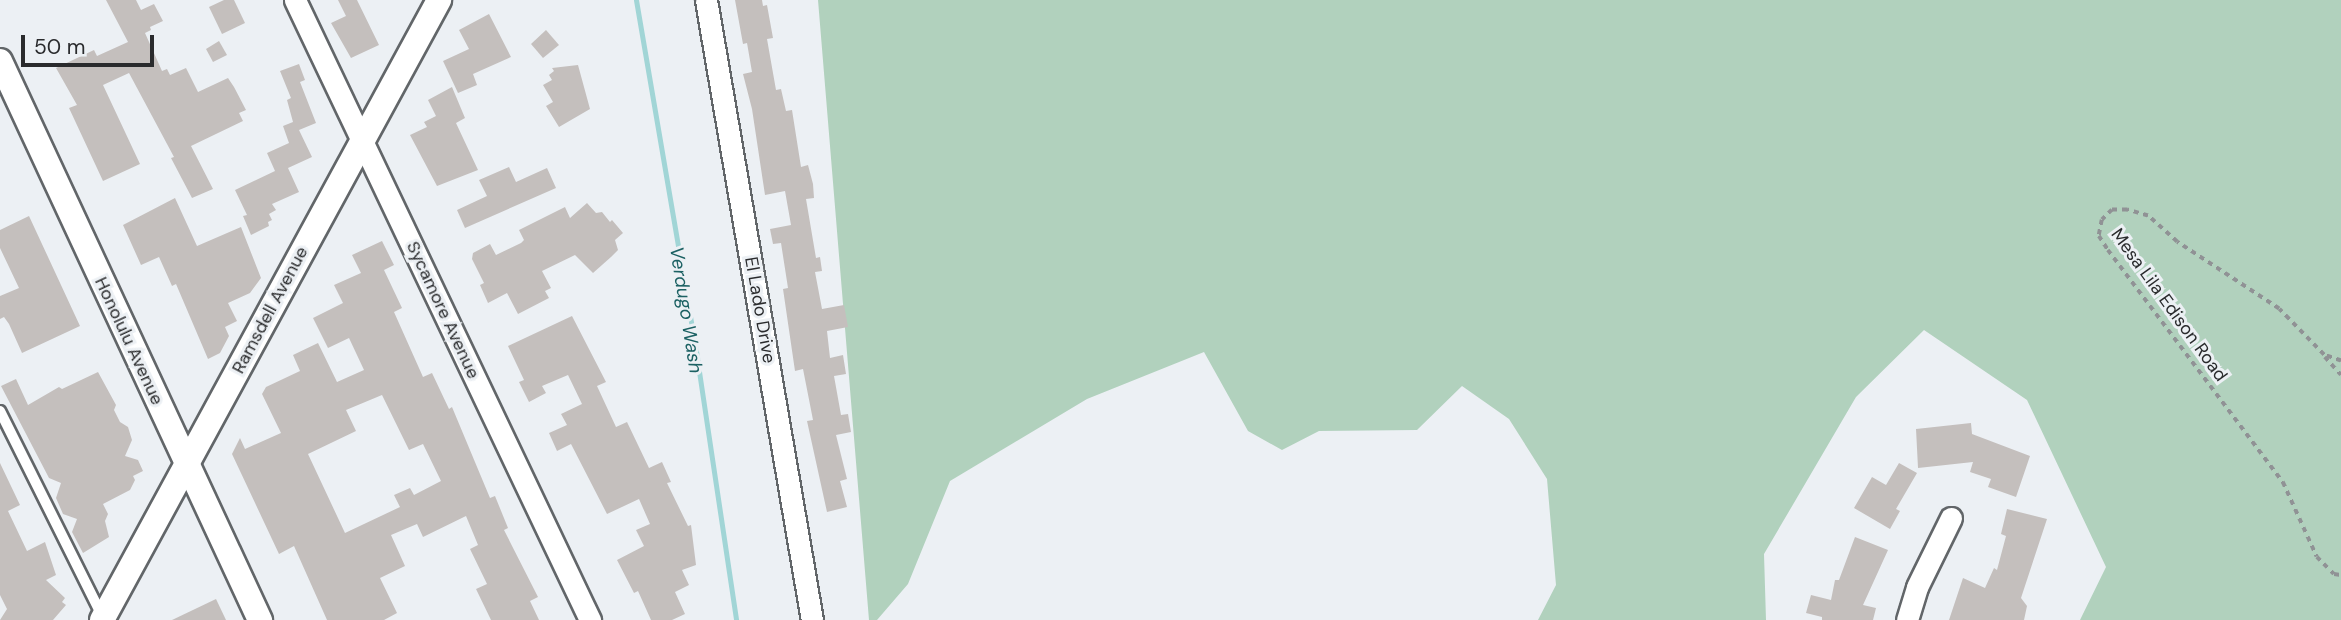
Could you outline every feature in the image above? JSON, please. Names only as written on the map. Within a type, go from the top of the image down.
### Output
[{"type":"street","name":"Sycamore Avenue","points":[[295,0],[590,620]]},
{"type":"street","name":"Ramsdell Avenue","points":[[103,619],[439,0]]},
{"type":"street","name":"El Lado Drive","points":[[706,0],[812,620]]},
{"type":"street","name":"Honolulu Avenue","points":[[0,61],[260,620]]},
{"type":"street","points":[[1907,620],[1917,587],[1951,518]]},
{"type":"lane","points":[[0,411],[103,619]]},
{"type":"path","name":"Mesa Lila Edison Road","points":[[2341,361],[2324,355],[2280,309],[2177,242],[2148,216],[2127,210],[2112,210],[2102,220],[2099,236],[2108,250],[2283,482],[2317,557],[2334,574],[2341,575]]},
{"type":"path","points":[[2324,355],[2341,375]]},
{"type":"green space","points":[[818,0],[2341,0],[2341,620],[2080,620],[2106,567],[2027,400],[1924,330],[1856,397],[1764,554],[1766,620],[1538,620],[1556,585],[1547,479],[1509,419],[1462,386],[1417,430],[1319,431],[1282,450],[1248,431],[1204,352],[1087,399],[950,481],[908,584],[877,620],[869,620]]},
{"type":"building","points":[[106,0],[136,0],[141,10],[154,4],[163,21],[150,27],[151,30],[145,33],[162,71],[167,69],[170,75],[186,68],[198,92],[228,78],[234,87],[246,110],[239,113],[243,121],[191,146],[213,189],[192,198],[171,158],[174,157],[129,73],[103,85],[140,164],[103,181],[69,108],[77,105],[56,68],[94,50],[97,56],[128,42]]},
{"type":"building","points":[[224,0],[234,0],[245,23],[222,34],[209,7]]},
{"type":"building","points":[[338,0],[357,0],[379,45],[351,58],[331,23],[346,16]]},
{"type":"building","points":[[735,0],[762,0],[763,6],[767,5],[773,38],[767,39],[776,90],[781,89],[786,111],[792,110],[801,167],[808,165],[813,184],[814,198],[806,199],[816,258],[820,257],[822,271],[815,272],[822,309],[844,305],[848,327],[827,331],[830,358],[843,355],[846,374],[834,376],[841,415],[848,414],[851,432],[836,435],[847,479],[840,481],[847,507],[827,512],[807,421],[813,420],[803,369],[795,371],[783,289],[788,288],[781,243],[773,244],[770,229],[791,225],[785,191],[765,195],[752,109],[743,74],[752,72],[747,43],[743,44]]},
{"type":"building","points":[[489,14],[511,57],[473,74],[477,85],[458,93],[443,61],[469,49],[459,30]]},
{"type":"building","points":[[546,30],[559,45],[543,58],[531,44]]},
{"type":"building","points":[[219,41],[227,55],[213,62],[206,49]]},
{"type":"building","points":[[299,64],[305,80],[300,82],[316,123],[299,130],[312,157],[288,168],[299,192],[272,204],[276,210],[269,214],[272,220],[268,222],[269,226],[251,235],[243,216],[247,215],[235,190],[275,171],[267,153],[289,143],[283,126],[293,122],[287,100],[291,98],[280,71]]},
{"type":"building","points":[[578,65],[590,109],[559,127],[546,106],[553,102],[543,85],[552,80],[549,75],[554,71],[552,68]]},
{"type":"building","points":[[452,87],[465,118],[456,123],[478,170],[437,186],[410,135],[427,127],[424,122],[436,116],[428,100]]},
{"type":"building","points":[[509,167],[516,182],[547,168],[556,188],[465,228],[457,210],[487,196],[479,180]]},
{"type":"building","points":[[175,198],[197,246],[241,227],[261,278],[250,293],[228,303],[237,321],[225,327],[229,336],[220,353],[208,359],[176,284],[172,286],[159,257],[141,265],[123,225]]},
{"type":"building","points":[[587,203],[596,213],[602,212],[610,222],[612,220],[623,233],[615,240],[618,250],[593,273],[575,255],[542,271],[551,288],[545,291],[549,298],[518,314],[507,293],[488,303],[480,285],[484,283],[472,259],[473,253],[490,244],[496,255],[524,240],[519,230],[565,207],[570,218]]},
{"type":"building","points":[[29,216],[80,326],[22,353],[9,324],[4,317],[0,319],[0,296],[19,288],[0,248],[0,230]]},
{"type":"building","points":[[382,241],[394,265],[384,270],[402,308],[394,312],[423,377],[432,373],[449,409],[452,407],[490,498],[495,496],[508,528],[504,530],[538,597],[530,601],[539,620],[491,620],[476,589],[487,584],[470,549],[478,545],[466,516],[423,537],[417,524],[391,535],[405,566],[380,578],[397,613],[384,620],[327,620],[294,546],[279,554],[232,454],[240,438],[245,449],[281,433],[262,394],[266,387],[300,371],[293,355],[318,343],[337,382],[364,370],[349,338],[328,348],[313,318],[343,303],[334,285],[361,273],[352,255]],"holes":[[[382,395],[409,450],[423,444],[441,481],[414,495],[410,488],[394,495],[400,507],[345,533],[308,454],[356,431],[346,410]]]},
{"type":"building","points":[[572,316],[606,382],[597,386],[616,427],[627,422],[649,468],[662,462],[671,482],[667,483],[688,526],[691,525],[696,565],[682,570],[689,585],[675,592],[685,614],[672,620],[651,620],[638,591],[634,593],[617,560],[644,546],[636,530],[650,524],[639,499],[607,514],[571,444],[557,451],[549,433],[567,425],[561,414],[582,404],[568,375],[542,386],[546,393],[529,402],[519,382],[524,380],[508,346]]},
{"type":"building","points":[[98,372],[116,405],[114,410],[120,422],[128,427],[132,440],[125,456],[138,460],[143,471],[133,476],[135,480],[130,490],[103,504],[108,514],[105,521],[109,537],[83,553],[72,532],[77,519],[63,514],[56,498],[61,483],[49,478],[1,386],[16,379],[28,405],[59,387],[62,389]]},
{"type":"building","points":[[1971,423],[1972,434],[2030,456],[2016,497],[1988,487],[1991,479],[1970,472],[1973,462],[1918,468],[1916,429]]},
{"type":"building","points":[[0,463],[20,505],[8,511],[27,551],[45,542],[56,575],[46,580],[65,598],[62,602],[66,605],[53,620],[0,620],[7,609],[0,595]]},
{"type":"building","points":[[1899,463],[1917,473],[1896,509],[1900,511],[1890,529],[1854,508],[1872,477],[1886,485]]},
{"type":"building","points":[[2007,509],[2047,519],[2021,598],[2027,606],[2024,620],[1949,620],[1963,578],[1985,588],[1994,568],[1997,570],[2006,536],[2001,534]]},
{"type":"building","points":[[1855,537],[1888,550],[1863,605],[1876,608],[1873,620],[1822,620],[1822,617],[1806,613],[1811,595],[1831,600],[1835,580],[1839,580]]},
{"type":"building","points":[[216,599],[226,620],[172,620]]},
{"type":"waterway","name":"Verdugo Wash","points":[[636,0],[697,358],[736,620]]}]
